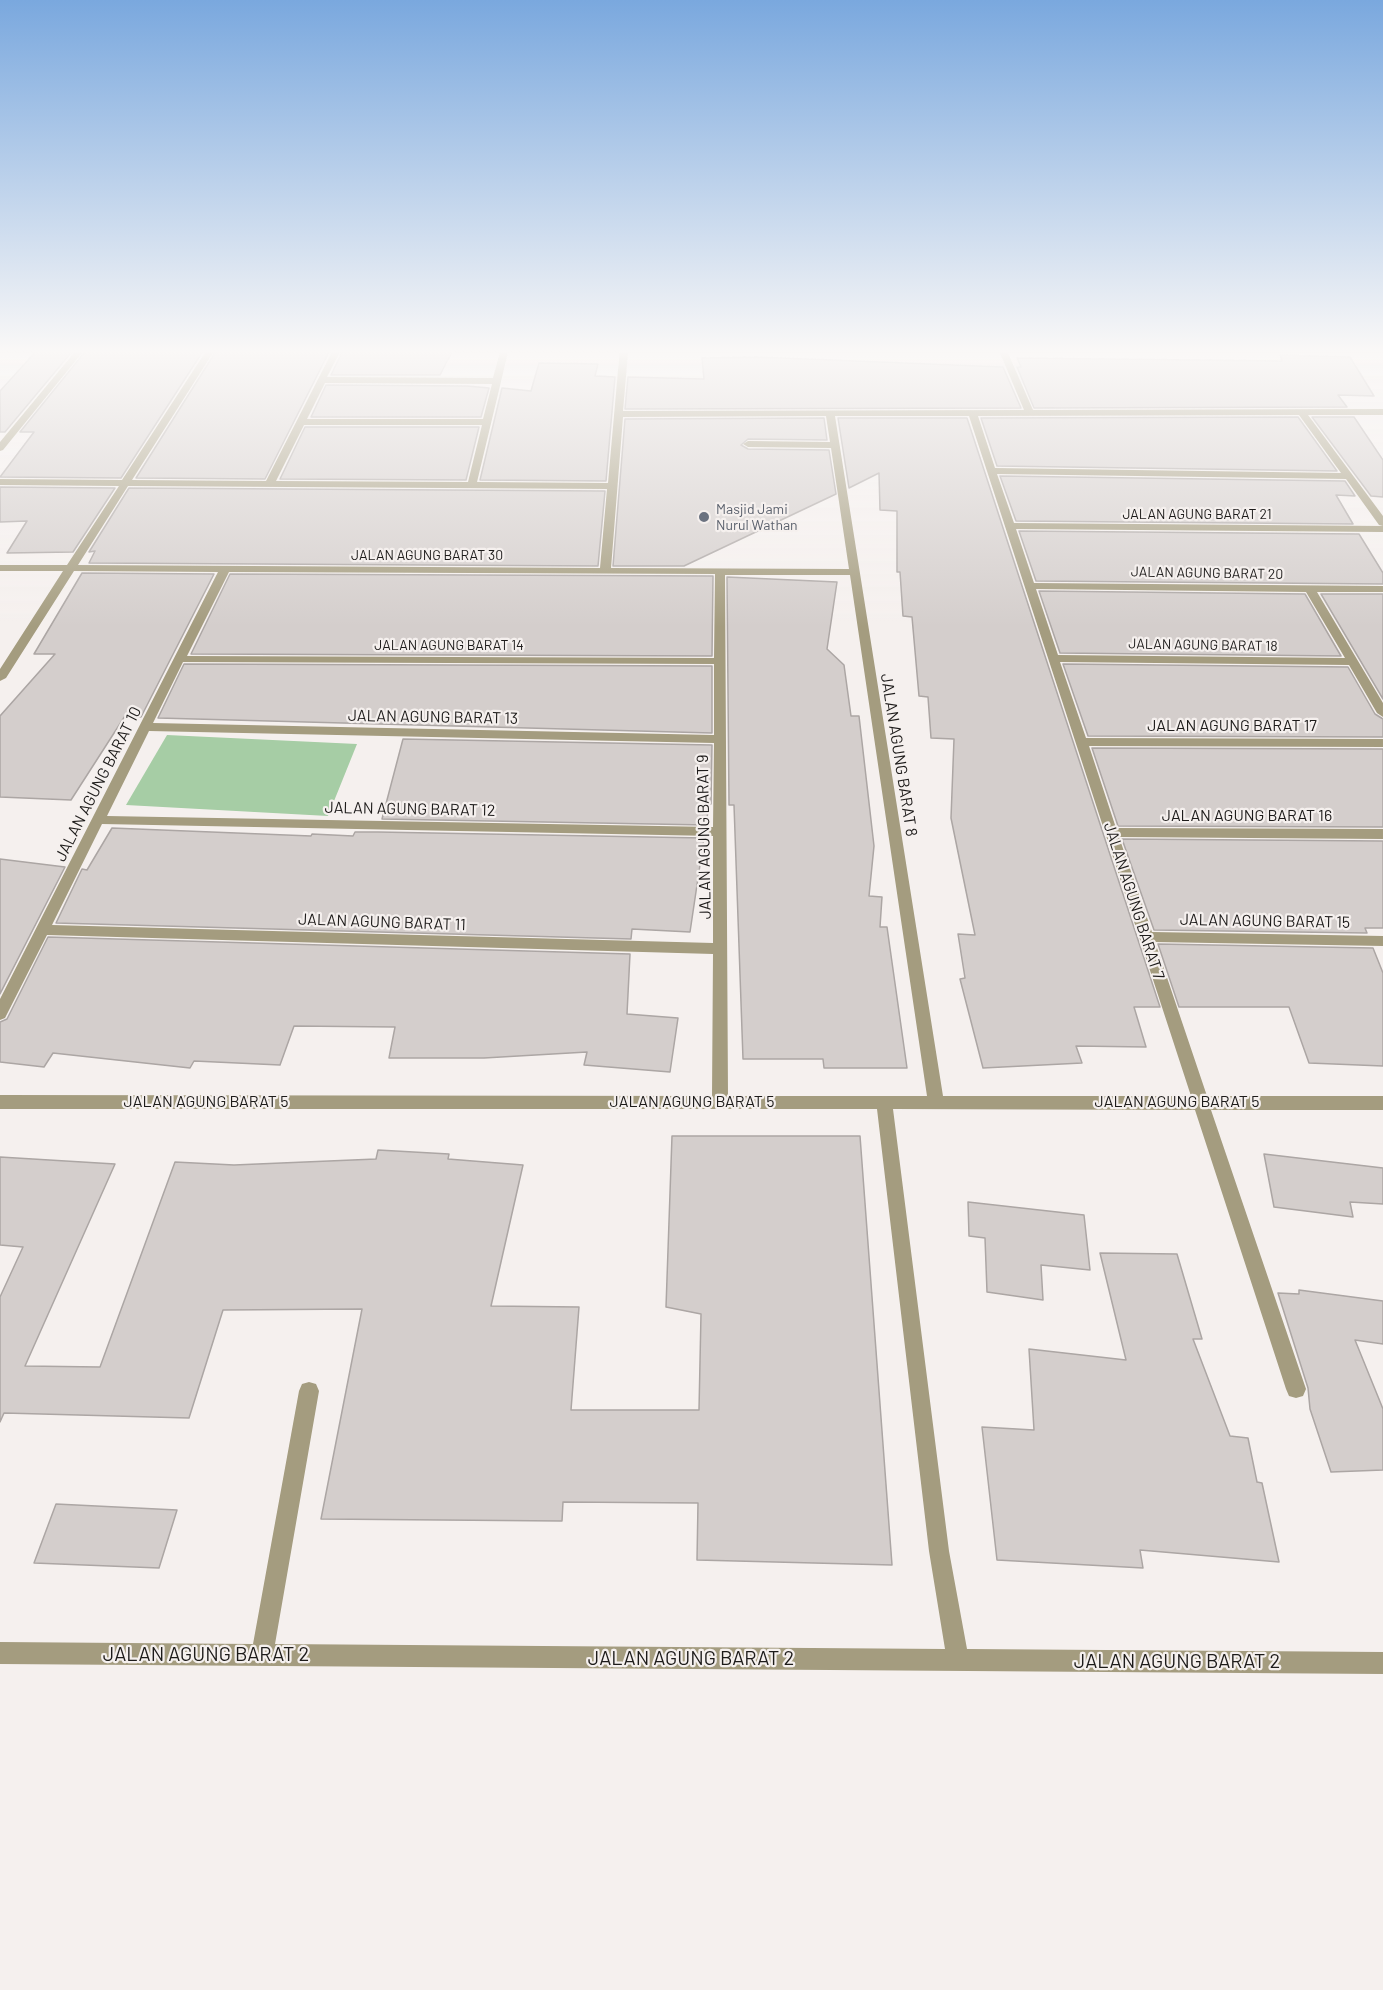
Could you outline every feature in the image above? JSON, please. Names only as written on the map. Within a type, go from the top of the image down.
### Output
[{"type":"street","points":[[0,678],[153,441]]},
{"type":"street","points":[[270,483],[291,441]]},
{"type":"street","points":[[472,484],[482,441]]},
{"type":"street","points":[[605,571],[616,441]]},
{"type":"street","name":"JALAN AGUNG BARAT 8","points":[[835,441],[936,1102]]},
{"type":"street","name":"JALAN AGUNG BARAT 7","points":[[982,441],[1146,938],[1203,1102],[1296,1389]]},
{"type":"street","points":[[1322,441],[1383,523]]},
{"type":"street","points":[[748,444],[836,445]]},
{"type":"street","points":[[992,471],[1348,476]]},
{"type":"street","points":[[0,482],[612,486]]},
{"type":"street","name":"JALAN AGUNG BARAT 21","points":[[1010,526],[1383,529]]},
{"type":"street","name":"JALAN AGUNG BARAT 30","points":[[0,568],[854,572]]},
{"type":"street","name":"JALAN AGUNG BARAT 10","points":[[0,1014],[225,569]]},
{"type":"street","name":"JALAN AGUNG BARAT 9","points":[[720,572],[720,1102]]},
{"type":"street","name":"JALAN AGUNG BARAT 20","points":[[1030,586],[1383,589]]},
{"type":"street","points":[[1310,589],[1383,713]]},
{"type":"street","name":"JALAN AGUNG BARAT 14","points":[[180,658],[719,661]]},
{"type":"street","name":"JALAN AGUNG BARAT 18","points":[[1054,658],[1353,662]]},
{"type":"street","name":"JALAN AGUNG BARAT 13","points":[[145,727],[719,739]]},
{"type":"street","name":"JALAN AGUNG BARAT 17","points":[[1081,742],[1383,743]]},
{"type":"street","name":"JALAN AGUNG BARAT 12","points":[[99,820],[720,832]]},
{"type":"street","name":"JALAN AGUNG BARAT 16","points":[[1111,832],[1383,834]]},
{"type":"street","name":"JALAN AGUNG BARAT 11","points":[[42,930],[721,949]]},
{"type":"street","name":"JALAN AGUNG BARAT 15","points":[[1146,938],[1383,940]]},
{"type":"street","name":"JALAN AGUNG BARAT 5","points":[[0,1102],[1383,1102]]},
{"type":"street","points":[[884,1102],[939,1551],[958,1660]]},
{"type":"street","points":[[262,1655],[309,1391]]},
{"type":"street","name":"JALAN AGUNG BARAT 2","points":[[0,1653],[1383,1663]]},
{"type":"green space","points":[[167,735],[357,744],[328,816],[126,805]]},
{"type":"building","points":[[27,441],[145,441],[121,478],[0,477]]},
{"type":"building","points":[[159,441],[284,441],[265,479],[136,478]]},
{"type":"building","points":[[298,441],[476,441],[466,480],[280,479]]},
{"type":"building","points":[[489,441],[609,441],[606,481],[480,480]]},
{"type":"building","name":"Masjid Jami Nurul Wathan","points":[[623,441],[746,441],[741,445],[748,449],[829,450],[836,494],[684,566],[613,566]]},
{"type":"building","points":[[842,441],[974,441],[1160,1007],[1134,1007],[1146,1047],[1076,1046],[1082,1063],[983,1068],[960,979],[965,978],[958,934],[975,935],[951,818],[954,739],[931,738],[928,697],[919,696],[912,617],[903,616],[900,572],[897,572],[897,511],[880,510],[879,473],[849,488]]},
{"type":"building","points":[[989,441],[1315,441],[1337,471],[997,466]]},
{"type":"building","points":[[1330,441],[1370,441],[1383,460],[1383,497],[1371,496]]},
{"type":"building","points":[[1000,476],[1345,481],[1355,496],[1336,495],[1353,524],[1016,521]]},
{"type":"building","points":[[0,487],[115,488],[73,552],[7,553],[27,521],[0,522]]},
{"type":"building","points":[[129,488],[605,491],[598,566],[89,563],[95,551],[89,552]]},
{"type":"building","points":[[1019,531],[1359,534],[1383,573],[1383,584],[1036,581]]},
{"type":"building","points":[[82,573],[214,574],[141,717],[125,716],[71,800],[0,797],[0,716],[55,654],[34,654]]},
{"type":"building","points":[[230,574],[713,576],[712,656],[191,654]]},
{"type":"building","points":[[727,577],[837,582],[827,649],[844,665],[851,716],[859,716],[874,846],[869,896],[882,897],[880,927],[887,927],[907,1068],[824,1068],[823,1059],[743,1059],[734,805],[729,805]]},
{"type":"building","points":[[1039,591],[1305,594],[1341,656],[1060,653]]},
{"type":"building","points":[[1321,594],[1383,594],[1383,699]]},
{"type":"building","points":[[184,664],[712,666],[712,733],[158,718]]},
{"type":"building","points":[[1063,664],[1348,667],[1375,714],[1383,719],[1383,737],[1088,736]]},
{"type":"building","points":[[403,739],[712,745],[711,804],[709,804],[706,825],[382,819]]},
{"type":"building","points":[[1092,748],[1383,749],[1383,827],[1118,826]]},
{"type":"building","points":[[112,828],[311,836],[312,834],[353,836],[355,832],[378,832],[704,838],[690,932],[632,929],[631,939],[56,923],[82,869],[87,870]]},
{"type":"building","points":[[1122,839],[1383,841],[1383,928],[1365,928],[1367,933],[1154,930]]},
{"type":"building","points":[[0,859],[65,867],[0,994]]},
{"type":"building","points":[[48,937],[630,954],[627,1014],[678,1018],[670,1072],[584,1065],[587,1052],[484,1058],[389,1058],[395,1027],[294,1026],[280,1065],[194,1061],[190,1068],[53,1053],[44,1067],[0,1062],[0,1022],[7,1019]]},
{"type":"building","points":[[1158,944],[1373,948],[1383,973],[1383,1066],[1309,1063],[1289,1007],[1179,1007]]},
{"type":"building","points":[[672,1136],[860,1136],[892,1565],[697,1560],[698,1503],[563,1502],[562,1521],[321,1519],[362,1309],[223,1310],[189,1418],[4,1413],[0,1422],[0,1297],[23,1247],[0,1245],[0,1157],[115,1164],[25,1366],[100,1367],[175,1162],[234,1165],[376,1159],[378,1150],[449,1154],[448,1159],[523,1165],[491,1306],[579,1307],[571,1410],[699,1410],[701,1314],[666,1307]]},
{"type":"building","points":[[1264,1154],[1383,1168],[1383,1204],[1350,1202],[1353,1217],[1274,1207]]},
{"type":"building","points":[[968,1202],[1084,1215],[1090,1270],[1041,1265],[1043,1300],[987,1292],[985,1238],[969,1236]]},
{"type":"building","points":[[1100,1253],[1177,1254],[1202,1339],[1193,1339],[1230,1436],[1248,1438],[1257,1482],[1262,1483],[1279,1562],[1140,1550],[1143,1568],[997,1560],[982,1427],[1034,1430],[1029,1349],[1126,1360]]},
{"type":"building","points":[[1299,1290],[1383,1301],[1383,1344],[1355,1340],[1383,1409],[1383,1470],[1331,1472],[1310,1409],[1308,1388],[1278,1293],[1299,1294]]},
{"type":"building","points":[[56,1504],[177,1510],[159,1568],[34,1563]]},
{"type":"place","name":"Masjid Jami Nurul Wathan","points":[[704,517]]}]
